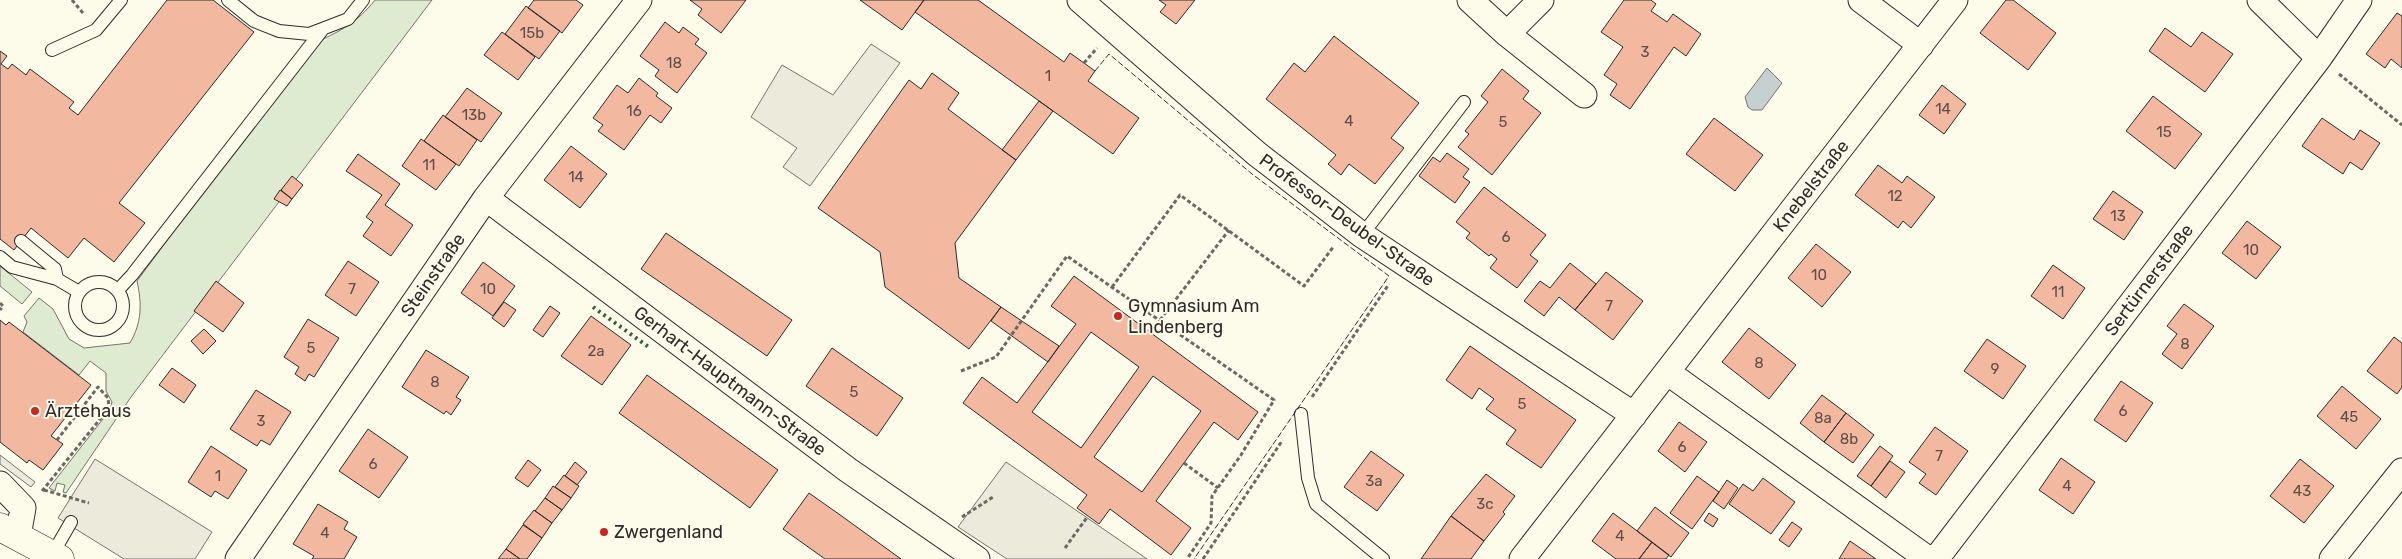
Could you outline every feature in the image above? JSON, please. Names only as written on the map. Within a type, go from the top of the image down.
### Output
[{"type":"street","name":"Steinstraße","points":[[238,559],[486,198],[639,0]]},
{"type":"street","name":"Professor-Deubel-Straße","points":[[1080,0],[1256,154],[1362,236],[1634,415]]},
{"type":"street","points":[[1470,0],[1507,34],[1584,94]]},
{"type":"street","points":[[1507,34],[1541,0]]},
{"type":"street","points":[[1861,0],[1921,44]]},
{"type":"street","name":"Knebelstraße","points":[[1522,559],[1956,0]]},
{"type":"street","points":[[2260,0],[2319,58]]},
{"type":"street","name":"Sertürnerstraße","points":[[1936,559],[2319,58],[2359,0]]},
{"type":"street","name":"Gerhart-Hauptmann-Straße","points":[[486,198],[848,470],[978,559]]},
{"type":"street","points":[[1667,372],[1928,559]]},
{"type":"street","points":[[2332,559],[2402,470]]},
{"type":"street","points":[[0,484],[23,508],[9,532],[56,557]]},
{"type":"lane","points":[[52,50],[96,30],[121,0]]},
{"type":"lane","points":[[228,0],[254,20],[279,32],[308,34],[348,18],[363,0]]},
{"type":"lane","points":[[118,290],[132,275],[323,29]]},
{"type":"lane","points":[[1362,236],[1464,102]]},
{"type":"lane","points":[[20,241],[56,269],[57,279]]},
{"type":"lane","points":[[0,258],[12,267],[57,279],[79,292]]},
{"type":"lane","points":[[97,282],[111,285],[118,290],[123,303],[123,311],[116,324],[100,331],[87,328],[76,315],[75,299],[79,292],[89,284],[97,282]]},
{"type":"lane","points":[[1301,414],[1308,478],[1316,504],[1383,559]]},
{"type":"lane","points":[[56,557],[72,522]]},
{"type":"path","points":[[2319,58],[2402,126]]},
{"type":"path","points":[[1112,287],[1180,195],[1304,286],[1329,254]]},
{"type":"path","points":[[1160,320],[1229,230]]},
{"type":"path","points":[[961,371],[996,357],[1067,256],[1274,400],[1241,455],[1212,496],[1211,523],[1187,559]]},
{"type":"path","points":[[0,303],[4,306],[0,310]]},
{"type":"path","points":[[23,508],[44,490],[109,408],[108,398],[98,388],[56,440]]},
{"type":"path","points":[[1184,463],[1218,488]]},
{"type":"path","points":[[44,490],[88,503]]},
{"type":"path","points":[[939,532],[993,496]]},
{"type":"path","points":[[1066,548],[1088,516]]},
{"type":"green space","points":[[375,0],[432,0],[131,397],[66,493],[63,492],[65,485],[57,483],[55,491],[49,488],[110,410],[112,402],[106,391],[106,373],[90,361],[79,375],[23,332],[27,322],[24,316],[39,298],[53,309],[69,339],[84,348],[130,343],[137,328],[140,313],[137,281],[312,44],[347,26]]},
{"type":"green space","points":[[0,266],[32,292],[22,304],[0,286]]},
{"type":"shaded area","points":[[871,44],[900,63],[810,186],[783,167],[797,148],[751,117],[782,65],[833,95]]},
{"type":"shaded area","points":[[1767,68],[1782,83],[1762,110],[1752,110],[1748,107],[1745,97]]},
{"type":"shaded area","points":[[0,455],[35,482],[31,487],[0,464]]},
{"type":"shaded area","points":[[95,459],[212,532],[195,559],[124,559],[58,518]]},
{"type":"shaded area","points":[[1006,462],[1147,559],[1007,559],[958,527]]},
{"type":"building","points":[[167,0],[213,0],[254,32],[119,203],[145,223],[114,262],[84,238],[68,258],[31,228],[14,250],[0,239],[0,51],[7,56],[1,64],[8,69],[12,64],[26,75],[30,69],[74,102],[69,108],[78,115]]},
{"type":"building","points":[[534,0],[576,0],[583,5],[562,33],[528,8]]},
{"type":"building","points":[[690,0],[746,0],[721,33],[698,15],[702,9]]},
{"type":"building","points":[[860,0],[924,0],[902,30]]},
{"type":"building","points":[[924,0],[978,0],[1064,62],[1070,53],[1095,71],[1088,81],[1139,118],[1113,154],[915,12]]},
{"type":"building","points":[[1159,0],[1195,0],[1176,24],[1160,12],[1166,5]]},
{"type":"building","points":[[1624,0],[1651,0],[1656,4],[1651,11],[1667,22],[1673,14],[1701,34],[1686,56],[1674,47],[1630,109],[1610,95],[1617,84],[1604,75],[1623,47],[1601,32]]},
{"type":"building","points":[[2006,0],[2013,0],[2056,33],[2028,70],[1980,33]]},
{"type":"building","points":[[526,6],[560,31],[539,59],[505,34]]},
{"type":"building","points":[[2397,13],[2402,16],[2402,68],[2391,59],[2385,68],[2366,54]]},
{"type":"building","points":[[665,22],[679,33],[683,27],[699,39],[695,44],[707,53],[677,93],[655,76],[659,70],[640,56]]},
{"type":"building","points":[[2165,28],[2191,47],[2202,32],[2233,54],[2205,92],[2149,51]]},
{"type":"building","points":[[502,32],[535,57],[518,80],[484,55]]},
{"type":"building","points":[[1334,36],[1419,103],[1391,138],[1404,148],[1375,184],[1349,164],[1341,175],[1328,164],[1336,155],[1266,99],[1294,63],[1305,72]]},
{"type":"building","points":[[1502,69],[1529,91],[1523,99],[1541,113],[1492,175],[1458,147],[1469,134],[1465,131],[1488,102],[1481,96]]},
{"type":"building","points":[[932,73],[959,93],[948,109],[1016,160],[955,243],[959,278],[1001,307],[969,349],[885,287],[880,252],[818,208],[909,80],[921,89]]},
{"type":"building","points":[[639,78],[658,93],[656,96],[672,108],[661,123],[650,115],[624,150],[598,131],[603,125],[593,118],[617,85],[628,93]]},
{"type":"building","points":[[1942,85],[1966,104],[1944,134],[1919,115]]},
{"type":"building","points":[[467,88],[502,113],[481,142],[445,117]]},
{"type":"building","points":[[2153,96],[2202,134],[2175,169],[2126,131]]},
{"type":"building","points":[[1039,101],[1053,111],[1016,160],[1002,150]]},
{"type":"building","points":[[443,115],[477,140],[459,166],[424,141]]},
{"type":"building","points":[[1714,118],[1763,155],[1735,191],[1686,154]]},
{"type":"building","points":[[2322,118],[2354,140],[2360,130],[2380,143],[2362,170],[2350,162],[2343,174],[2302,146]]},
{"type":"building","points":[[421,139],[456,164],[436,190],[402,166]]},
{"type":"building","points":[[571,146],[607,174],[580,208],[544,180]]},
{"type":"building","points":[[1447,153],[1469,169],[1463,177],[1470,182],[1455,203],[1419,176],[1433,157],[1440,162]]},
{"type":"building","points":[[358,154],[400,184],[385,205],[413,225],[391,256],[363,236],[373,222],[366,217],[382,195],[346,171]]},
{"type":"building","points":[[1878,165],[1902,183],[1907,176],[1935,197],[1911,228],[1903,221],[1898,228],[1855,195]]},
{"type":"building","points":[[292,176],[303,185],[292,199],[281,190]]},
{"type":"building","points":[[1484,187],[1546,235],[1530,255],[1538,261],[1517,288],[1490,268],[1497,259],[1491,254],[1489,256],[1466,238],[1470,233],[1456,222]]},
{"type":"building","points":[[280,190],[292,199],[287,206],[274,199]]},
{"type":"building","points":[[2113,191],[2143,212],[2124,240],[2093,219]]},
{"type":"building","points":[[2247,221],[2281,247],[2256,279],[2222,253]]},
{"type":"building","points":[[666,233],[792,320],[767,356],[641,269]]},
{"type":"building","points":[[1816,244],[1851,272],[1822,307],[1788,278]]},
{"type":"building","points":[[348,261],[379,282],[356,316],[325,295]]},
{"type":"building","points":[[483,262],[515,286],[493,316],[461,293]]},
{"type":"building","points":[[1570,263],[1596,284],[1575,310],[1559,297],[1544,316],[1524,301],[1540,281],[1550,288]]},
{"type":"building","points":[[2053,265],[2085,288],[2063,319],[2031,296]]},
{"type":"building","points":[[1606,272],[1643,301],[1613,340],[1575,310]]},
{"type":"building","points":[[1074,276],[1258,412],[1238,440],[1214,422],[1156,501],[1191,528],[1171,555],[1110,509],[1099,524],[1077,508],[1087,495],[963,403],[982,377],[1017,403],[1076,324],[1051,306]],"holes":[[[1091,332],[1139,367],[1081,448],[1032,412]],[[1153,376],[1201,411],[1142,492],[1094,457]]]},
{"type":"building","points":[[216,281],[244,303],[223,332],[194,311]]},
{"type":"building","points":[[504,302],[516,310],[504,327],[492,318]]},
{"type":"building","points":[[2184,304],[2214,326],[2182,369],[2162,354],[2177,334],[2167,326]]},
{"type":"building","points":[[550,306],[560,313],[543,337],[533,330]]},
{"type":"building","points":[[1001,307],[1059,346],[1048,362],[991,321]]},
{"type":"building","points":[[591,316],[631,345],[602,385],[561,356]]},
{"type":"building","points":[[308,319],[339,338],[314,377],[309,374],[305,381],[295,374],[299,367],[284,357]]},
{"type":"building","name":"Ärztehaus","points":[[0,320],[6,325],[9,322],[91,385],[51,436],[63,444],[43,470],[29,460],[27,463],[0,442]]},
{"type":"building","points":[[1749,328],[1796,365],[1769,399],[1722,362]]},
{"type":"building","points":[[204,329],[216,341],[203,354],[191,341]]},
{"type":"building","points":[[2394,337],[2402,343],[2402,387],[2397,394],[2367,371]]},
{"type":"building","points":[[1987,339],[2026,366],[2003,399],[1964,371]]},
{"type":"building","points":[[1470,346],[1576,420],[1541,468],[1506,444],[1516,430],[1486,409],[1494,399],[1479,388],[1472,399],[1446,380]]},
{"type":"building","points":[[832,348],[903,398],[877,436],[806,386]]},
{"type":"building","points":[[426,350],[469,377],[456,397],[461,400],[451,415],[446,411],[444,414],[402,387]]},
{"type":"building","points":[[172,368],[196,385],[184,403],[159,385]]},
{"type":"building","points":[[647,375],[778,470],[750,508],[619,413]]},
{"type":"building","points":[[2121,381],[2153,403],[2126,442],[2094,420]]},
{"type":"building","points":[[2342,386],[2381,419],[2356,449],[2317,416]]},
{"type":"building","points":[[256,390],[291,412],[270,445],[261,440],[257,446],[230,429]]},
{"type":"building","points":[[1822,395],[1846,413],[1824,442],[1800,423]]},
{"type":"building","points":[[1846,413],[1874,435],[1853,463],[1824,442]]},
{"type":"building","points":[[1679,422],[1707,442],[1685,472],[1658,451]]},
{"type":"building","points":[[1935,427],[1968,451],[1936,495],[1919,483],[1926,474],[1909,462]]},
{"type":"building","points":[[368,429],[408,457],[379,498],[339,471]]},
{"type":"building","points":[[211,446],[247,470],[228,499],[215,491],[211,497],[188,482]]},
{"type":"building","points":[[1880,446],[1893,456],[1871,486],[1857,476]]},
{"type":"building","points":[[1371,451],[1404,475],[1377,511],[1344,487]]},
{"type":"building","points":[[2061,458],[2095,482],[2073,514],[2039,490]]},
{"type":"building","points":[[2300,459],[2334,486],[2304,523],[2270,496]]},
{"type":"building","points":[[528,460],[541,470],[528,487],[515,478]]},
{"type":"building","points":[[1890,461],[1905,472],[1886,498],[1871,486]]},
{"type":"building","points":[[575,462],[587,472],[577,485],[565,476]]},
{"type":"building","points":[[1486,474],[1515,496],[1503,512],[1505,514],[1484,541],[1451,516]]},
{"type":"building","points":[[564,475],[579,486],[571,498],[555,487]]},
{"type":"building","points":[[1697,476],[1719,492],[1692,529],[1670,513]]},
{"type":"building","points":[[1763,478],[1795,502],[1771,534],[1729,504],[1743,484],[1753,491]]},
{"type":"building","points":[[1727,480],[1738,488],[1724,509],[1713,501]]},
{"type":"building","points":[[553,486],[571,498],[562,510],[545,498]]},
{"type":"building","points":[[809,493],[901,559],[825,559],[783,529]]},
{"type":"building","points":[[545,498],[562,510],[552,523],[535,511]]},
{"type":"building","points":[[318,504],[348,522],[344,529],[357,537],[344,559],[312,559],[314,556],[293,544]]},
{"type":"building","points":[[1655,507],[1689,533],[1671,557],[1637,531]]},
{"type":"building","points":[[534,510],[552,523],[542,538],[523,524]]},
{"type":"building","points":[[1613,513],[1652,542],[1639,559],[1616,559],[1592,541]]},
{"type":"building","points":[[1709,513],[1718,519],[1713,527],[1704,521]]},
{"type":"building","points":[[1451,516],[1484,541],[1471,559],[1421,559]]},
{"type":"building","points":[[1792,522],[1802,529],[1789,547],[1779,540]]},
{"type":"building","points":[[523,525],[542,538],[527,559],[520,559],[506,549]]},
{"type":"building","points":[[1850,541],[1876,559],[1839,559]]},
{"type":"building","points":[[1652,542],[1669,555],[1666,559],[1639,559]]},
{"type":"building","points":[[506,549],[520,559],[498,559]]},
{"type":"hedge","points":[[593,307],[650,348]]},
{"type":"fence","points":[[1095,71],[1109,54],[1252,174],[1389,276],[1194,559]]},
{"type":"place","name":"Gymnasium Am Lindenberg","points":[[1118,316]]},
{"type":"place","name":"Ärztehaus","points":[[35,411]]},
{"type":"place","name":"Zwergenland","points":[[604,532]]}]
